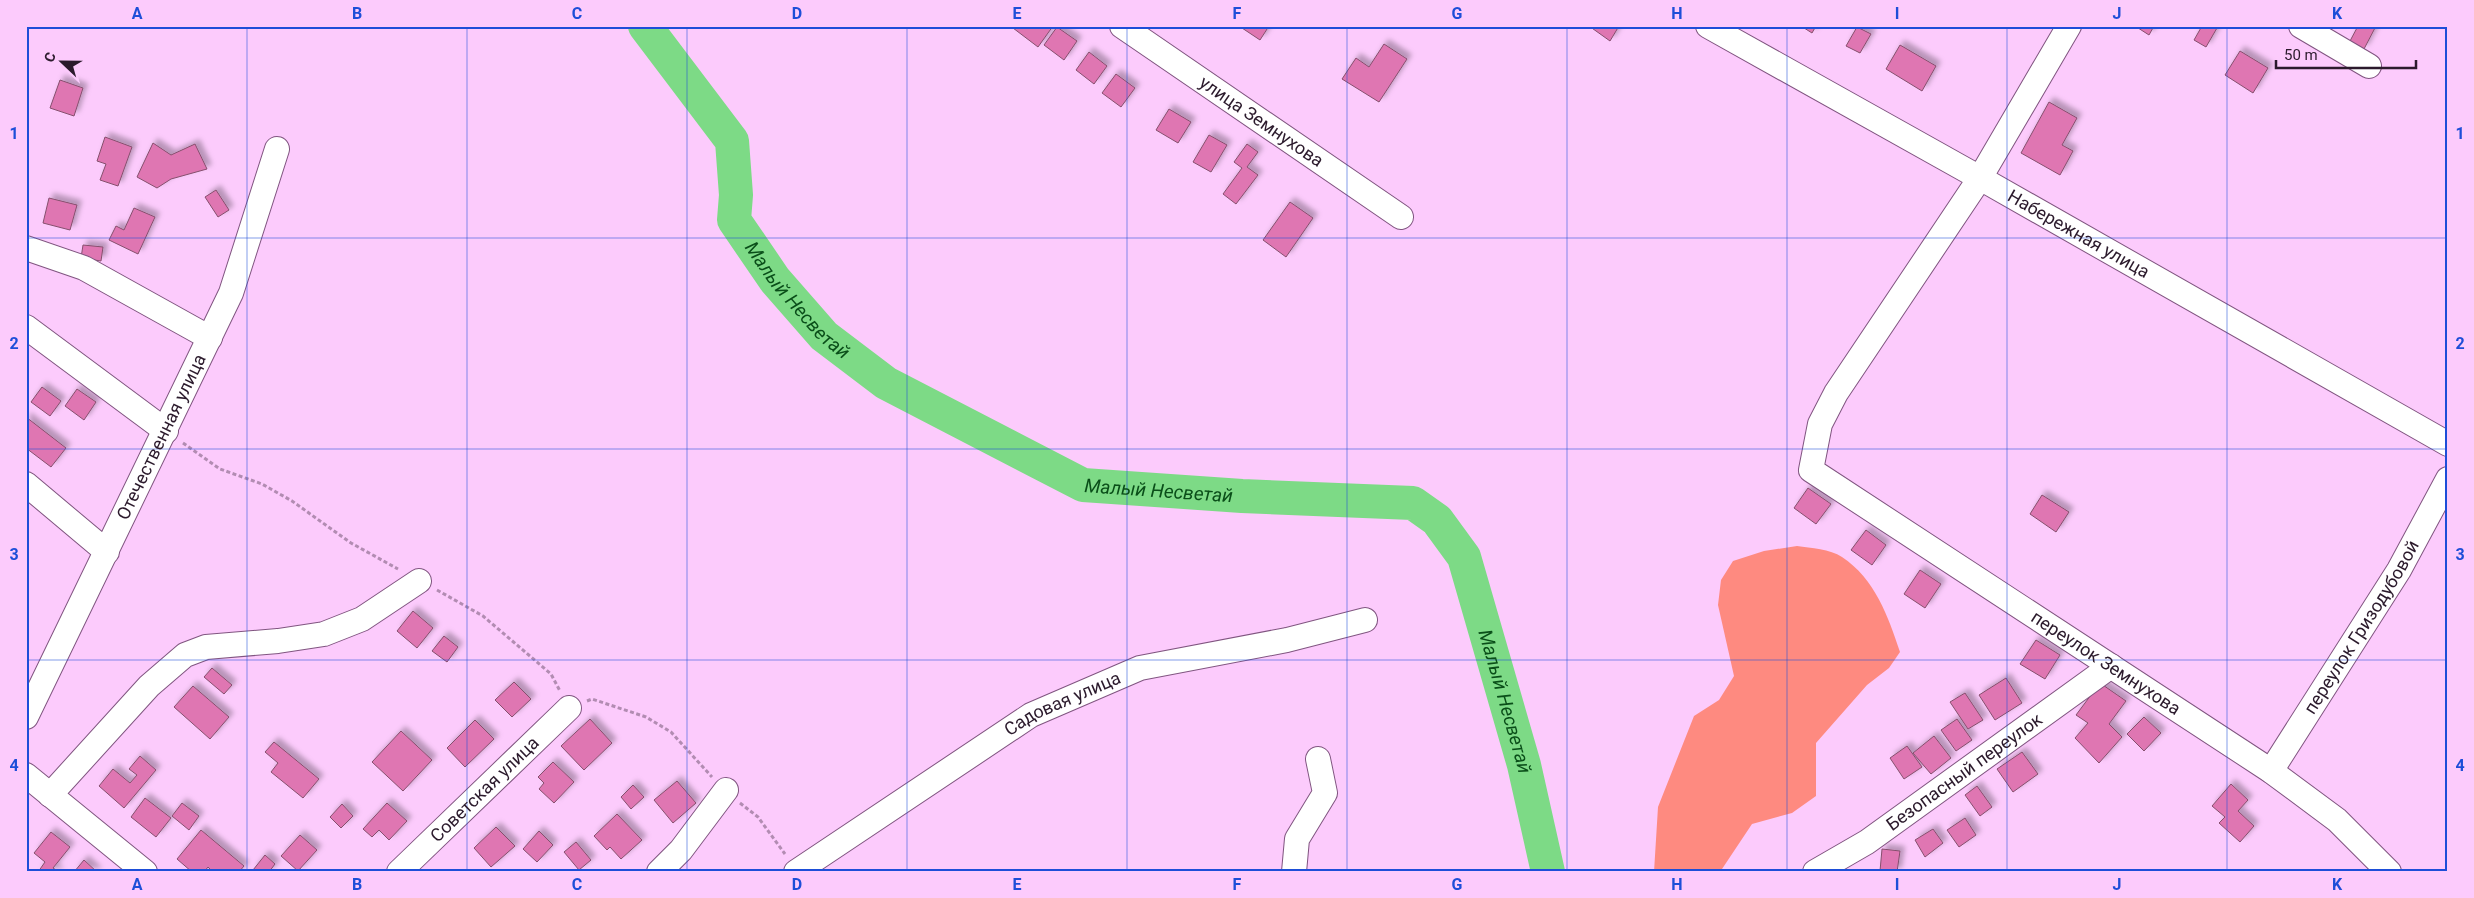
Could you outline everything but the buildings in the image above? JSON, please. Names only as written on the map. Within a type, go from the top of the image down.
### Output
[{"type":"street","name":"улица Земнухова","points":[[1122,26],[1401,216]]},
{"type":"street","name":"Набережная улица","points":[[1708,26],[2448,444]]},
{"type":"street","points":[[1980,178],[2069,26]]},
{"type":"street","points":[[2301,26],[2369,66]]},
{"type":"street","name":"Отечественная улица","points":[[26,717],[166,431],[231,293],[277,149]]},
{"type":"street","name":"переулок Земнухова","points":[[1980,178],[1836,393],[1820,424],[1811,470],[2271,771],[2337,820],[2389,872]]},
{"type":"street","points":[[26,248],[84,268],[210,338]]},
{"type":"street","points":[[26,327],[166,431]]},
{"type":"street","name":"переулок Гризодубовой","points":[[2271,771],[2399,570],[2448,479]]},
{"type":"street","points":[[26,484],[107,552]]},
{"type":"street","points":[[50,795],[149,686],[185,654],[206,647],[278,641],[324,634],[362,619],[419,581]]},
{"type":"street","name":"Садовая улица","points":[[797,871],[1030,715],[1140,668],[1287,640],[1365,620]]},
{"type":"street","name":"Безопасный переулок","points":[[1814,872],[1867,842],[2111,666]]},
{"type":"street","name":"Советская улица","points":[[399,872],[569,708]]},
{"type":"street","points":[[1294,872],[1297,839],[1325,793],[1318,759]]},
{"type":"street","points":[[26,775],[145,872]]},
{"type":"street","points":[[659,872],[681,850],[726,790]]},
{"type":"path","points":[[166,431],[220,469],[269,488],[292,501],[352,543],[483,616],[551,674],[569,708],[592,699],[646,718],[671,732],[726,790],[758,817],[797,871]]},
{"type":"shaded area","points":[[1797,546],[1832,552],[1842,557],[1863,576],[1879,599],[1891,625],[1900,652],[1889,668],[1867,685],[1816,743],[1816,796],[1792,813],[1752,824],[1720,872],[1654,872],[1658,807],[1694,716],[1719,700],[1734,676],[1718,605],[1721,580],[1733,561],[1764,551]]},
{"type":"waterway","name":"Малый Несветай","points":[[645,26],[732,141],[736,195],[734,220],[775,280],[824,336],[886,383],[1083,485],[1242,496],[1413,503],[1437,520],[1464,557],[1524,765],[1548,872]]}]
